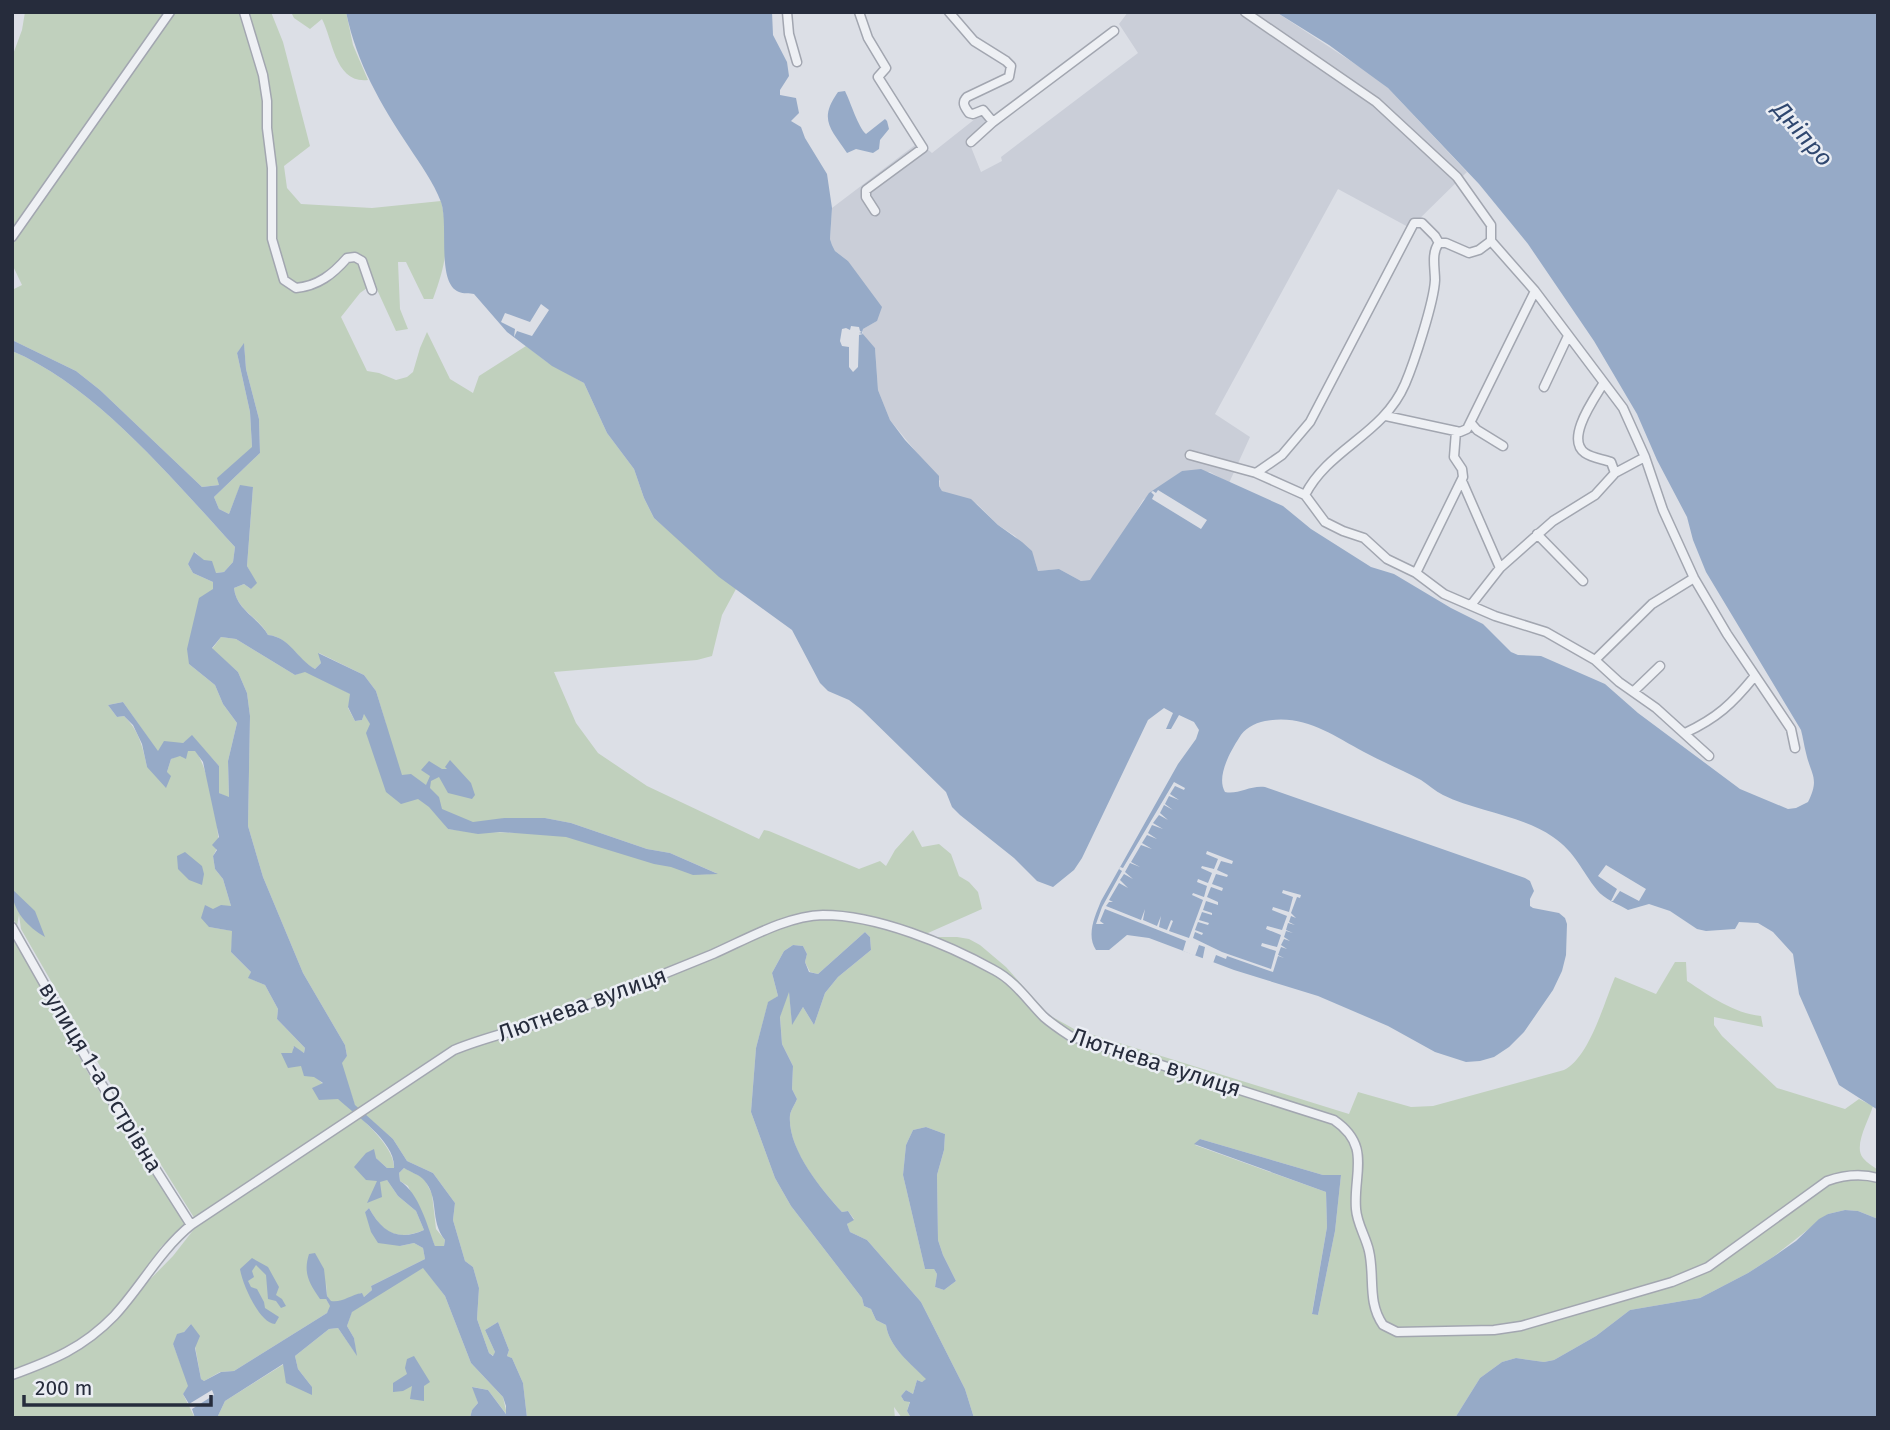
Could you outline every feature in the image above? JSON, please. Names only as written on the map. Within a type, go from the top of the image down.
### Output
[{"type":"street","points":[[12,237],[170,12]]},
{"type":"street","points":[[244,12],[263,75],[267,101],[272,167],[272,239],[284,280],[296,288],[319,282],[335,272],[347,258],[355,257],[362,261],[372,290]]},
{"type":"street","points":[[787,12],[789,34],[797,62]]},
{"type":"street","points":[[859,12],[868,38],[886,68],[878,77],[923,148],[866,190],[866,197],[875,211]]},
{"type":"street","points":[[948,12],[974,41],[1011,66],[1009,77],[964,100],[963,105],[970,114],[981,110],[993,122]]},
{"type":"street","points":[[1245,12],[1376,102],[1457,177],[1478,203],[1491,225],[1491,241],[1535,292],[1623,408],[1645,457],[1663,510],[1694,578],[1754,677],[1791,729],[1795,748]]},
{"type":"street","points":[[971,142],[993,122],[1114,31]]},
{"type":"street","points":[[1256,473],[1282,455],[1310,422],[1414,223],[1422,223],[1439,243]]},
{"type":"street","points":[[1439,243],[1446,243],[1469,253],[1479,250],[1491,241]]},
{"type":"street","points":[[1304,495],[1323,467],[1386,416],[1406,382],[1432,299],[1435,251],[1439,243]]},
{"type":"street","points":[[1386,416],[1463,431],[1471,423],[1535,292]]},
{"type":"street","points":[[1544,387],[1568,336]]},
{"type":"street","points":[[1603,384],[1587,409],[1577,437],[1584,453],[1611,462],[1615,473]]},
{"type":"street","points":[[1471,423],[1477,430],[1503,446]]},
{"type":"street","points":[[1456,431],[1454,457],[1462,469],[1462,481],[1500,568]]},
{"type":"street","points":[[1190,455],[1256,473],[1304,495],[1325,522],[1364,537],[1387,559],[1416,573],[1444,594],[1495,616],[1546,632],[1595,660],[1685,733],[1709,756]]},
{"type":"street","points":[[1472,605],[1500,568],[1553,520],[1595,495],[1615,473],[1645,457]]},
{"type":"street","points":[[1416,573],[1462,481]]},
{"type":"street","points":[[1538,534],[1583,581]]},
{"type":"street","points":[[1595,660],[1653,604],[1694,578]]},
{"type":"street","points":[[1634,691],[1660,666]]},
{"type":"street","points":[[1685,733],[1713,720],[1754,677]]},
{"type":"street","name":"Лютнева вулиця","points":[[12,1375],[73,1350],[115,1314],[179,1235],[191,1225],[212,1214],[431,1065],[474,1042],[537,1025],[792,921],[820,915],[869,920],[911,933],[995,970],[1011,981],[1046,1019],[1070,1036],[1334,1120],[1345,1127],[1352,1138],[1360,1169],[1356,1209],[1369,1250],[1373,1301],[1383,1325],[1396,1332],[1494,1330],[1521,1326],[1672,1282],[1707,1267],[1826,1181],[1858,1174],[1878,1178]]},
{"type":"street","name":"вулиця 1-а Острівна","points":[[12,927],[97,1077],[191,1225]]},
{"type":"shaded area","points":[[1128,12],[1276,12],[1388,88],[1467,172],[1410,228],[1338,189],[1215,414],[1250,437],[1229,483],[1210,472],[1182,471],[1143,500],[1094,575],[1090,580],[1081,581],[1059,569],[1038,571],[1034,558],[1015,536],[998,525],[977,504],[942,491],[940,481],[890,420],[878,390],[875,348],[863,336],[863,329],[877,321],[848,261],[835,251],[832,245],[832,208],[919,142],[932,153],[980,115],[990,125],[969,142],[981,172],[1002,161],[1001,157],[1138,53],[1119,24]]},
{"type":"green space","points":[[25,12],[271,12],[283,42],[310,146],[284,166],[287,188],[301,204],[372,208],[441,201],[446,228],[446,251],[433,299],[424,299],[406,262],[398,262],[400,309],[408,329],[396,331],[374,283],[360,293],[341,317],[367,371],[396,380],[407,377],[413,372],[427,332],[450,379],[473,393],[479,376],[526,346],[547,362],[584,383],[607,433],[634,469],[654,518],[736,589],[722,615],[712,656],[697,660],[554,672],[576,723],[598,753],[647,786],[759,839],[764,830],[769,831],[859,869],[880,861],[886,866],[895,850],[913,830],[922,847],[939,844],[951,854],[959,876],[978,892],[982,909],[919,937],[957,937],[980,945],[1006,967],[1049,1015],[1074,1029],[1349,1114],[1358,1092],[1411,1107],[1433,1106],[1564,1070],[1573,1064],[1588,1042],[1615,977],[1656,994],[1675,962],[1686,962],[1687,981],[1731,1008],[1761,1016],[1763,1027],[1714,1017],[1714,1025],[1722,1036],[1777,1088],[1845,1109],[1859,1099],[1873,1106],[1863,1133],[1860,1153],[1878,1170],[1878,1219],[1858,1211],[1845,1210],[1828,1214],[1773,1257],[1700,1298],[1630,1310],[1596,1336],[1554,1360],[1544,1362],[1516,1358],[1502,1362],[1480,1378],[1455,1418],[974,1418],[965,1389],[921,1302],[867,1240],[850,1232],[847,1224],[854,1219],[848,1211],[842,1212],[807,1168],[791,1128],[790,1115],[797,1099],[792,1089],[793,1066],[782,1044],[780,1016],[789,990],[792,1024],[803,1007],[814,1025],[825,993],[838,977],[871,950],[870,937],[865,932],[818,974],[810,972],[805,962],[807,954],[803,946],[793,945],[784,951],[772,973],[778,996],[768,1003],[756,1048],[751,1112],[775,1178],[791,1206],[862,1298],[864,1306],[871,1309],[876,1320],[886,1325],[896,1348],[927,1379],[922,1382],[917,1380],[913,1394],[906,1390],[901,1396],[904,1401],[910,1401],[907,1411],[911,1418],[902,1418],[894,1407],[895,1418],[527,1418],[523,1383],[512,1358],[507,1356],[509,1350],[498,1322],[485,1330],[495,1352],[494,1356],[489,1353],[477,1319],[479,1288],[473,1267],[465,1261],[453,1220],[455,1203],[433,1173],[407,1161],[393,1139],[355,1106],[341,1063],[347,1056],[345,1045],[303,973],[263,877],[248,826],[250,716],[247,693],[238,672],[212,649],[221,637],[236,639],[295,675],[305,671],[351,694],[348,708],[355,721],[362,720],[364,713],[375,732],[384,769],[393,780],[426,799],[448,829],[566,836],[692,873],[716,873],[670,853],[647,849],[571,823],[545,818],[504,818],[481,828],[465,826],[444,815],[419,788],[392,773],[386,752],[386,724],[376,691],[364,675],[319,653],[321,663],[315,669],[288,644],[268,635],[243,608],[234,588],[244,584],[251,589],[256,583],[247,566],[253,487],[240,486],[229,514],[219,509],[214,497],[260,453],[259,419],[246,369],[244,344],[237,353],[250,412],[252,448],[218,478],[219,485],[202,487],[100,390],[76,371],[12,340],[12,290],[22,285],[12,264],[12,57],[22,30]],"holes":[[[926,1127],[945,1134],[937,1175],[938,1240],[956,1281],[944,1290],[935,1287],[937,1274],[934,1269],[925,1269],[903,1175],[906,1145],[913,1130]],[[1200,1139],[1323,1175],[1341,1175],[1335,1231],[1318,1315],[1312,1313],[1327,1227],[1326,1192],[1195,1145]]]},
{"type":"green space","points":[[291,12],[346,12],[353,45],[368,80],[348,75],[342,68],[322,19],[310,29],[294,18]]},
{"type":"green space","points":[[12,351],[74,387],[103,411],[160,465],[235,547],[233,562],[224,572],[215,573],[195,552],[188,564],[193,573],[213,582],[189,664],[215,685],[223,704],[237,723],[228,761],[229,798],[219,793],[219,766],[192,736],[183,743],[158,752],[123,702],[108,705],[117,717],[124,716],[137,733],[147,767],[167,772],[171,759],[188,751],[196,751],[208,779],[216,816],[218,841],[213,856],[215,869],[223,879],[231,906],[209,927],[233,931],[231,952],[251,972],[249,978],[265,985],[278,1009],[277,1019],[305,1048],[304,1053],[293,1047],[293,1053],[382,1140],[391,1155],[394,1168],[387,1168],[376,1158],[377,1180],[387,1180],[398,1196],[416,1211],[424,1230],[406,1235],[392,1233],[380,1224],[369,1208],[365,1212],[400,1246],[414,1243],[423,1248],[425,1259],[371,1286],[372,1290],[364,1297],[361,1293],[339,1303],[331,1302],[327,1296],[327,1282],[326,1299],[331,1307],[327,1313],[234,1371],[220,1372],[204,1381],[201,1379],[191,1324],[173,1344],[189,1386],[183,1394],[195,1418],[12,1418],[12,935],[92,1080],[186,1225],[161,1247],[119,1311],[173,1256],[198,1224],[104,1073],[21,929],[19,915],[17,926],[12,917]]},
{"type":"green space","points":[[404,1168],[424,1178],[432,1194],[436,1229],[445,1240],[444,1246],[435,1246],[408,1186],[400,1181],[399,1173]]},
{"type":"green space","points":[[423,1267],[445,1296],[471,1363],[503,1397],[507,1415],[488,1390],[473,1387],[478,1403],[470,1418],[217,1418],[225,1401],[284,1364],[312,1387],[298,1369],[295,1356],[329,1329],[338,1328],[356,1354],[354,1338],[347,1326],[352,1311]]},
{"type":"water","name":"Дніпро","points":[[346,12],[772,12],[773,35],[787,62],[789,76],[780,90],[780,95],[796,98],[799,113],[791,121],[801,127],[827,174],[832,208],[832,245],[835,251],[848,261],[882,307],[877,321],[863,329],[862,333],[875,348],[878,390],[890,420],[939,476],[942,491],[971,499],[998,525],[1032,551],[1038,571],[1059,569],[1081,581],[1090,580],[1149,493],[1182,471],[1201,469],[1283,506],[1311,529],[1371,567],[1394,574],[1483,624],[1511,652],[1541,656],[1605,684],[1638,713],[1740,789],[1788,809],[1808,802],[1814,782],[1801,730],[1706,572],[1687,517],[1637,414],[1594,341],[1528,244],[1479,184],[1388,88],[1329,45],[1276,12],[1878,12],[1878,1110],[1839,1085],[1799,994],[1793,954],[1773,932],[1758,923],[1739,922],[1735,929],[1697,929],[1670,911],[1649,904],[1628,910],[1600,893],[1567,849],[1541,830],[1456,801],[1328,732],[1293,720],[1261,722],[1244,732],[1225,765],[1222,779],[1225,792],[1265,787],[1525,878],[1530,881],[1534,891],[1530,906],[1559,913],[1565,918],[1566,955],[1562,971],[1553,990],[1524,1032],[1494,1057],[1466,1062],[1435,1052],[1388,1026],[1318,996],[1234,970],[1149,938],[1127,935],[1109,950],[1096,950],[1092,932],[1101,901],[1178,764],[1196,739],[1199,730],[1194,722],[1179,715],[1171,729],[1166,729],[1173,713],[1164,708],[1148,720],[1074,870],[1053,887],[1037,881],[1014,858],[960,815],[952,807],[946,792],[862,710],[849,700],[828,691],[820,683],[792,630],[719,577],[654,518],[634,469],[607,433],[584,383],[552,366],[507,332],[474,294],[461,293],[452,286],[445,266],[441,202],[431,181],[388,115],[363,66]]},
{"type":"water","points":[[845,91],[866,134],[885,119],[887,121],[889,129],[880,140],[879,149],[873,153],[856,149],[847,153],[832,131],[829,110],[838,92]]},
{"type":"water","points":[[12,340],[76,371],[100,390],[202,487],[219,485],[217,478],[252,447],[250,412],[237,353],[244,343],[246,369],[259,419],[260,453],[214,497],[219,509],[229,514],[240,485],[253,487],[247,566],[257,583],[251,589],[244,584],[234,588],[243,608],[268,635],[288,644],[315,669],[321,663],[318,653],[364,675],[376,691],[402,775],[411,774],[426,785],[430,776],[421,770],[429,761],[447,769],[445,767],[450,760],[471,783],[475,795],[472,799],[448,793],[439,777],[431,781],[430,788],[439,797],[442,809],[473,822],[504,818],[545,818],[571,823],[647,849],[670,853],[718,874],[693,875],[566,837],[500,832],[478,834],[448,829],[429,807],[418,799],[401,804],[386,792],[366,733],[370,724],[364,714],[362,720],[355,721],[348,707],[350,694],[305,672],[295,675],[236,639],[221,637],[212,648],[238,672],[247,693],[250,716],[248,826],[263,877],[303,973],[345,1045],[347,1056],[342,1063],[355,1105],[393,1139],[407,1161],[433,1173],[455,1203],[453,1220],[465,1261],[473,1267],[479,1288],[477,1319],[489,1353],[493,1356],[495,1352],[485,1330],[498,1322],[509,1350],[507,1356],[512,1358],[523,1383],[527,1418],[470,1418],[478,1403],[472,1387],[488,1390],[506,1414],[506,1406],[503,1397],[471,1363],[445,1296],[423,1268],[352,1312],[347,1326],[354,1338],[357,1356],[338,1328],[329,1329],[295,1356],[298,1369],[312,1387],[312,1395],[286,1383],[283,1364],[225,1401],[217,1418],[195,1418],[192,1409],[214,1395],[212,1390],[189,1404],[183,1394],[188,1386],[173,1344],[177,1334],[184,1332],[191,1324],[200,1336],[195,1348],[201,1379],[204,1381],[221,1372],[234,1371],[327,1313],[330,1306],[326,1299],[320,1299],[308,1278],[309,1254],[315,1253],[324,1269],[327,1296],[331,1301],[362,1293],[364,1297],[372,1290],[371,1286],[425,1259],[423,1248],[414,1243],[400,1246],[378,1243],[371,1232],[365,1212],[369,1208],[385,1229],[399,1235],[424,1230],[416,1211],[398,1196],[387,1180],[380,1182],[382,1197],[367,1203],[377,1181],[366,1180],[354,1167],[366,1153],[374,1149],[376,1158],[387,1168],[394,1168],[388,1148],[373,1130],[338,1099],[319,1100],[312,1088],[323,1083],[314,1077],[304,1076],[301,1066],[288,1068],[281,1053],[292,1053],[294,1046],[304,1053],[305,1048],[277,1019],[278,1009],[265,985],[248,978],[251,972],[231,952],[232,931],[209,927],[201,918],[205,905],[213,909],[221,905],[231,906],[223,879],[215,869],[213,856],[217,850],[212,845],[219,837],[203,762],[195,751],[188,751],[186,759],[180,756],[171,759],[167,772],[171,776],[166,788],[147,767],[142,744],[133,725],[124,716],[117,717],[108,705],[123,702],[158,751],[164,741],[183,743],[192,735],[219,766],[219,793],[229,797],[228,761],[237,723],[223,704],[215,685],[189,664],[187,649],[199,598],[213,589],[213,582],[193,573],[188,564],[194,552],[204,560],[212,561],[216,573],[224,572],[233,562],[235,547],[160,465],[103,411],[74,387],[12,351]],"holes":[[[404,1168],[422,1178],[429,1187],[437,1225],[445,1240],[444,1246],[435,1246],[417,1201],[400,1181],[399,1173]]]},
{"type":"water","points":[[185,852],[202,866],[202,885],[189,880],[178,869],[177,856]]},
{"type":"water","points":[[12,889],[35,911],[45,937],[22,917],[15,904]]},
{"type":"water","points":[[865,932],[870,937],[871,950],[838,977],[825,993],[814,1025],[803,1007],[792,1025],[789,992],[780,1017],[782,1044],[793,1066],[792,1089],[797,1099],[790,1115],[791,1128],[794,1141],[807,1167],[842,1212],[848,1211],[854,1220],[847,1224],[850,1232],[867,1240],[921,1302],[965,1389],[974,1418],[911,1418],[907,1411],[910,1402],[904,1401],[901,1396],[906,1390],[913,1394],[917,1380],[922,1382],[926,1379],[896,1348],[886,1325],[876,1320],[871,1309],[864,1306],[862,1298],[791,1206],[775,1178],[751,1112],[756,1048],[768,1002],[778,996],[772,973],[784,951],[793,945],[803,946],[809,972],[818,974]]},
{"type":"water","points":[[926,1127],[945,1134],[937,1175],[938,1240],[956,1281],[944,1290],[935,1287],[937,1274],[934,1269],[925,1269],[903,1175],[906,1145],[913,1130]]},
{"type":"water","points":[[1200,1139],[1323,1175],[1341,1175],[1335,1231],[1318,1315],[1312,1314],[1327,1227],[1326,1192],[1194,1144]]},
{"type":"water","points":[[1845,1210],[1858,1211],[1878,1219],[1878,1418],[1455,1418],[1480,1378],[1502,1362],[1516,1358],[1544,1362],[1554,1360],[1596,1336],[1630,1310],[1700,1298],[1773,1257],[1796,1241],[1819,1219]]},
{"type":"water","points":[[252,1258],[268,1267],[279,1287],[276,1295],[286,1306],[281,1308],[276,1301],[268,1299],[266,1275],[256,1265],[252,1271],[254,1277],[248,1281],[251,1287],[257,1289],[265,1308],[279,1317],[275,1324],[269,1322],[257,1310],[244,1283],[240,1269]]},
{"type":"water","points":[[414,1356],[430,1382],[424,1386],[424,1401],[410,1399],[412,1386],[393,1392],[393,1383],[407,1374],[407,1359]]},
{"type":"pier","points":[[541,304],[549,310],[532,336],[517,331],[514,337],[515,329],[501,322],[505,313],[530,322]]},
{"type":"pier","points":[[851,326],[859,327],[862,332],[859,333],[863,334],[859,335],[858,367],[853,372],[849,367],[849,347],[842,346],[840,341],[842,329],[850,330]]},
{"type":"pier","points":[[1158,490],[1207,520],[1201,529],[1152,499],[1154,495],[1151,492],[1156,493]]},
{"type":"pier","points":[[1174,782],[1185,788],[1184,790],[1175,786],[1170,794],[1179,800],[1169,796],[1165,804],[1173,810],[1164,805],[1160,813],[1168,820],[1159,815],[1153,823],[1163,829],[1152,825],[1148,833],[1157,839],[1147,835],[1142,843],[1152,849],[1141,845],[1131,862],[1140,867],[1130,863],[1125,872],[1133,879],[1124,874],[1120,880],[1128,888],[1119,883],[1109,900],[1113,902],[1106,906],[1141,920],[1145,909],[1143,920],[1157,926],[1161,916],[1159,927],[1167,930],[1171,920],[1173,921],[1169,931],[1189,938],[1203,900],[1192,895],[1193,893],[1204,897],[1207,886],[1197,882],[1198,879],[1208,883],[1212,873],[1201,868],[1214,869],[1218,859],[1206,854],[1207,851],[1233,861],[1232,864],[1221,861],[1217,870],[1228,875],[1216,874],[1212,884],[1223,888],[1222,891],[1211,887],[1207,897],[1218,902],[1218,905],[1206,901],[1203,910],[1212,915],[1202,912],[1199,920],[1209,923],[1198,922],[1195,930],[1203,933],[1202,935],[1195,932],[1193,938],[1222,952],[1271,969],[1276,951],[1261,946],[1262,943],[1277,947],[1281,935],[1266,929],[1267,926],[1282,930],[1287,916],[1272,910],[1273,907],[1289,912],[1293,897],[1282,893],[1283,890],[1301,895],[1300,898],[1297,897],[1291,913],[1296,918],[1291,916],[1289,922],[1295,925],[1288,923],[1286,930],[1293,933],[1286,931],[1284,937],[1290,941],[1284,939],[1281,945],[1287,949],[1281,947],[1278,955],[1284,958],[1278,956],[1273,972],[1227,956],[1226,959],[1216,955],[1212,966],[1202,962],[1205,947],[1199,945],[1195,956],[1183,951],[1186,941],[1105,909],[1100,921],[1104,924],[1096,924],[1102,907],[1122,871],[1120,867],[1123,868]]},
{"type":"pier","points":[[1606,865],[1646,889],[1639,901],[1620,891],[1611,901],[1617,889],[1598,876]]}]
